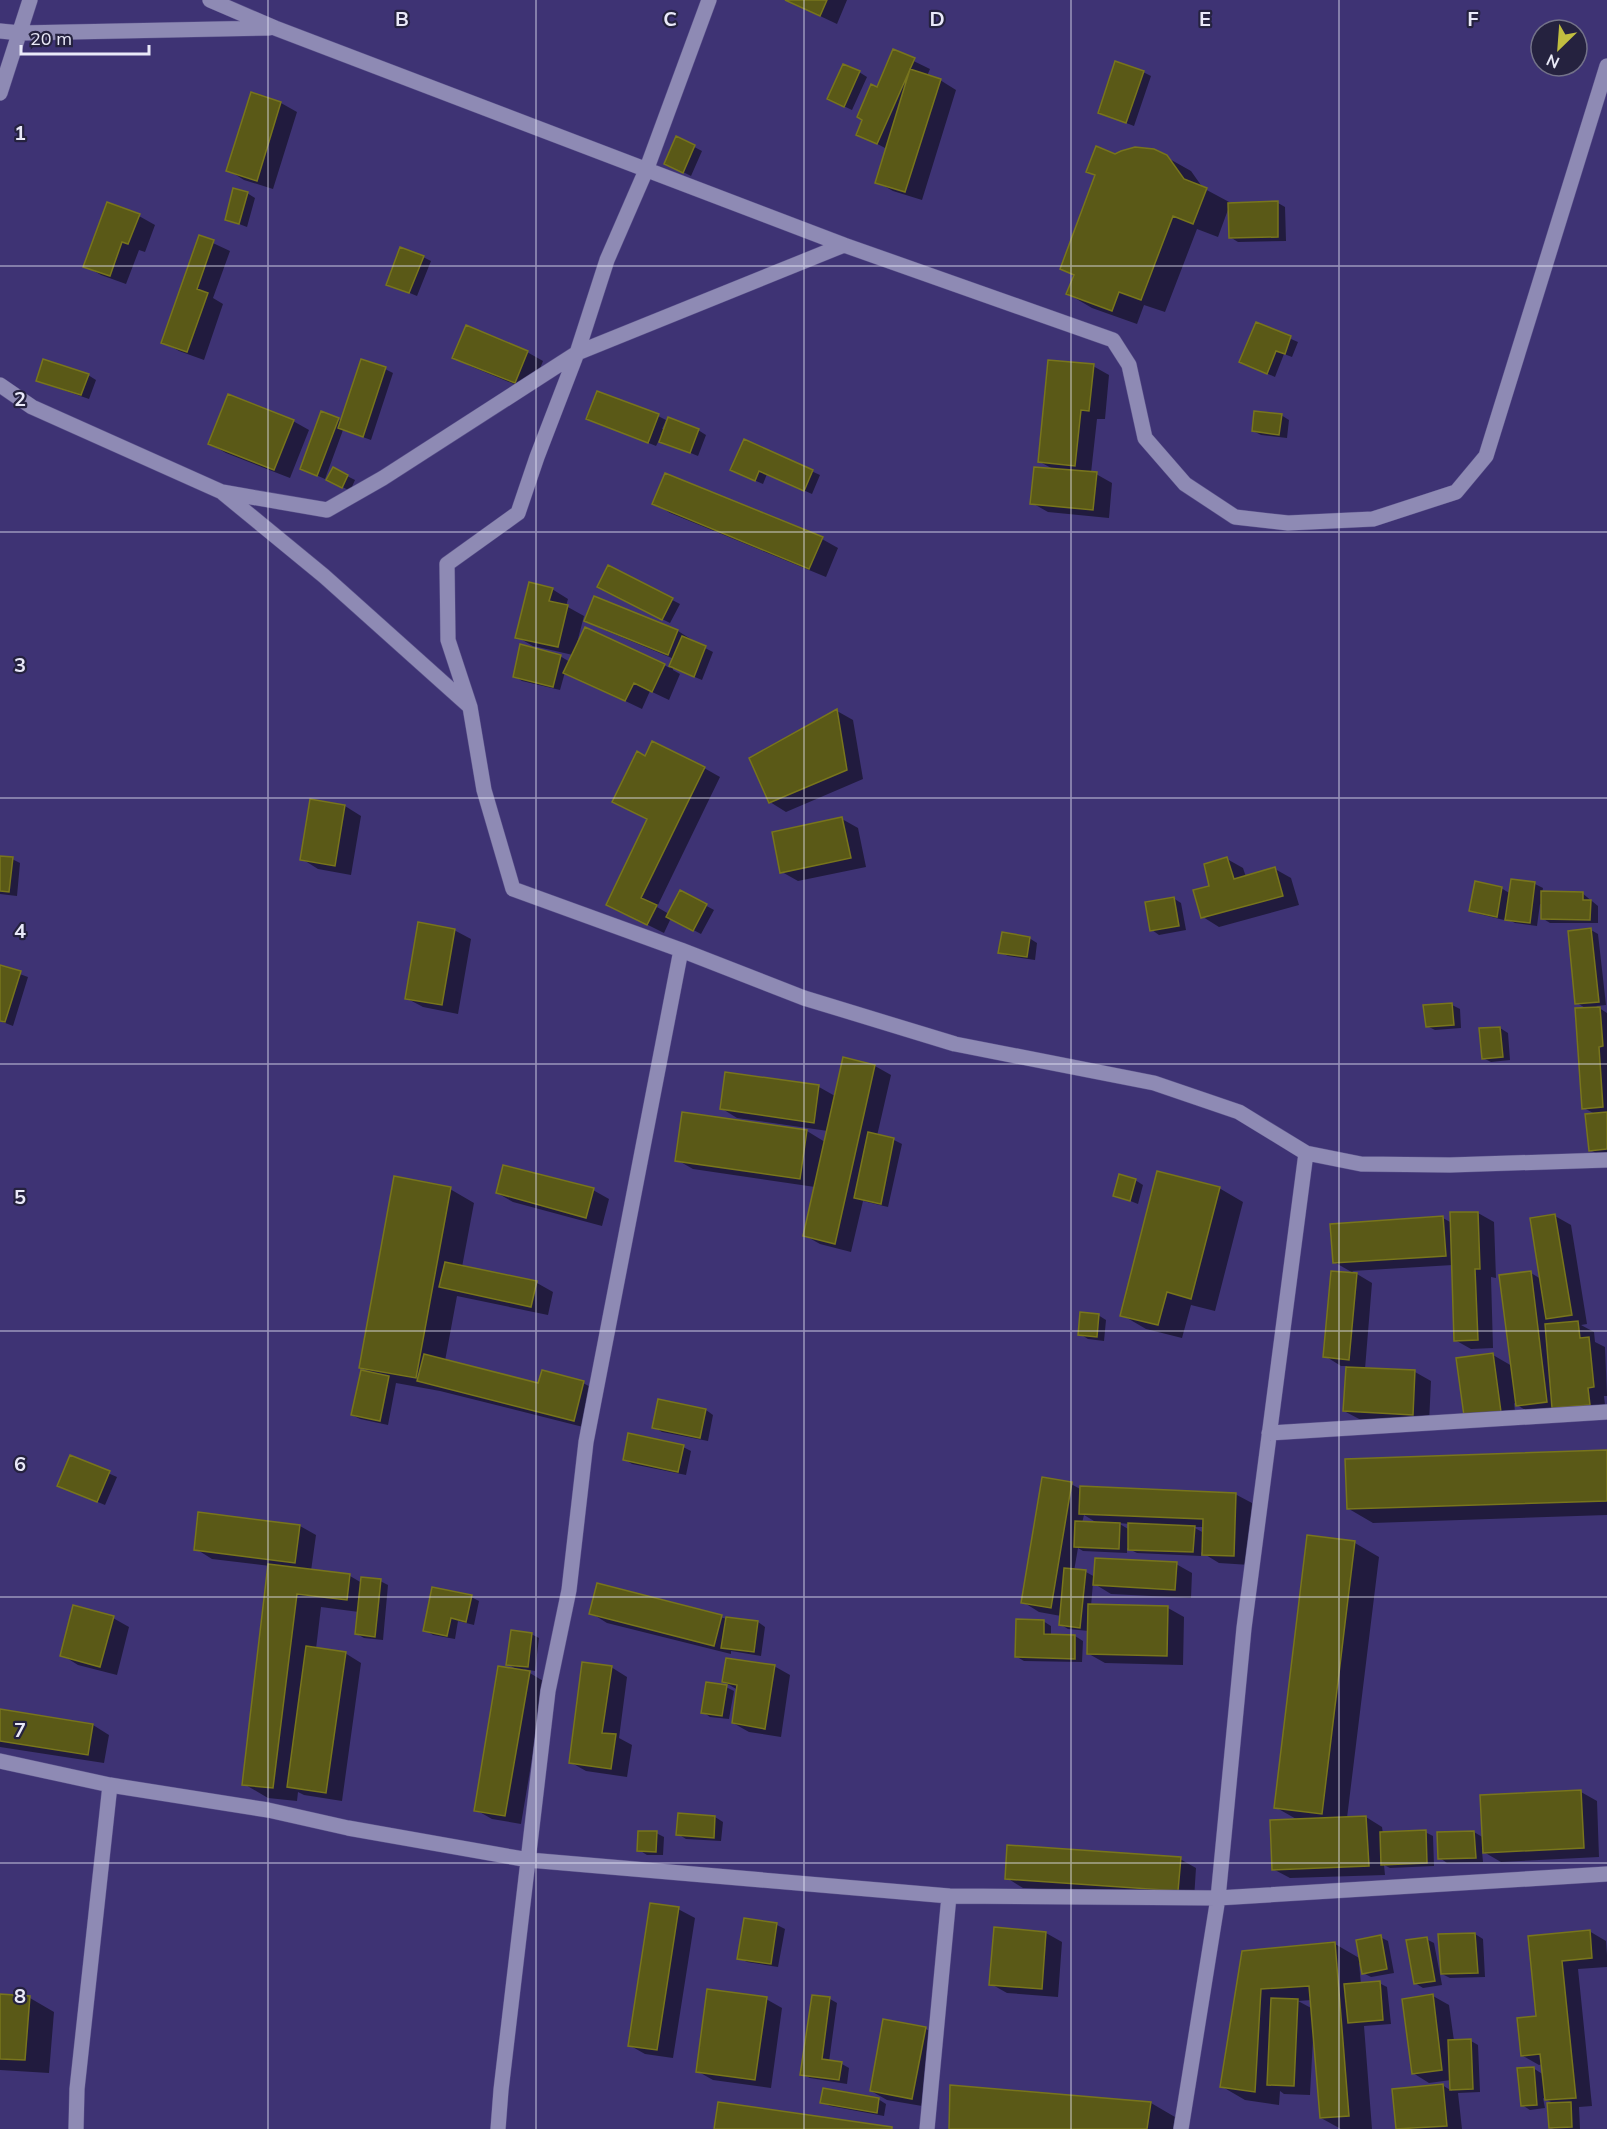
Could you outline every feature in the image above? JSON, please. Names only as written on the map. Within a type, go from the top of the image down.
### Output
[{"type":"street","points":[[0,93],[30,0]]},
{"type":"street","points":[[210,0],[275,28],[844,245],[1113,340],[1129,365],[1145,438],[1185,484],[1235,517],[1288,523],[1373,519],[1456,492],[1486,456],[1607,66]]},
{"type":"street","points":[[709,0],[647,168],[607,260],[577,353],[537,457],[519,513],[447,564],[448,640],[470,707],[484,790],[513,889],[681,950],[804,998],[955,1044],[1154,1083],[1239,1112],[1306,1153],[1361,1164],[1450,1165],[1607,1160]]},
{"type":"street","points":[[0,31],[20,33],[275,28]]},
{"type":"street","points":[[0,386],[32,407],[222,492],[327,510],[383,478],[577,353],[844,245]]},
{"type":"street","points":[[222,492],[324,576],[470,707]]},
{"type":"street","points":[[498,2129],[548,1691],[568,1590],[586,1442],[681,950]]},
{"type":"street","points":[[1180,2129],[1218,1898],[1244,1628],[1306,1153]]},
{"type":"street","points":[[1269,1433],[1607,1412]]},
{"type":"street","points":[[0,1761],[110,1785],[268,1810],[348,1828],[529,1860],[949,1896],[1218,1898],[1607,1874]]},
{"type":"street","points":[[76,2129],[77,2089],[110,1785]]},
{"type":"street","points":[[927,2129],[949,1896]]},
{"type":"building","points":[[785,0],[827,0],[820,16]]},
{"type":"building","points":[[893,49],[915,58],[877,144],[856,135],[862,120],[857,117],[871,84],[877,87]]},
{"type":"building","points":[[1115,61],[1144,71],[1126,123],[1098,113]]},
{"type":"building","points":[[843,64],[860,71],[844,107],[827,99]]},
{"type":"building","points":[[910,69],[941,79],[905,192],[875,183]]},
{"type":"building","points":[[251,92],[281,102],[257,181],[226,171]]},
{"type":"building","points":[[676,136],[695,145],[683,173],[664,164]]},
{"type":"building","points":[[1096,146],[1115,154],[1135,147],[1154,149],[1167,155],[1184,179],[1207,188],[1193,224],[1173,216],[1141,300],[1119,292],[1112,311],[1066,294],[1074,275],[1060,269],[1095,175],[1086,172]]},
{"type":"building","points":[[233,188],[248,192],[239,224],[225,220]]},
{"type":"building","points":[[1278,201],[1278,237],[1229,238],[1228,203]]},
{"type":"building","points":[[107,202],[140,214],[128,244],[122,242],[110,276],[83,267]]},
{"type":"building","points":[[199,235],[214,240],[197,289],[208,293],[187,352],[161,343]]},
{"type":"building","points":[[400,247],[424,256],[409,293],[386,285]]},
{"type":"building","points":[[1256,322],[1291,336],[1285,354],[1276,351],[1267,374],[1239,362]]},
{"type":"building","points":[[466,325],[528,351],[515,383],[452,358]]},
{"type":"building","points":[[43,359],[89,374],[81,395],[36,381]]},
{"type":"building","points":[[361,359],[386,367],[363,437],[338,428]]},
{"type":"building","points":[[1048,360],[1094,364],[1089,411],[1081,410],[1075,466],[1038,462]]},
{"type":"building","points":[[597,391],[659,414],[648,443],[586,419]]},
{"type":"building","points":[[228,394],[294,420],[274,470],[208,444]]},
{"type":"building","points":[[321,411],[339,418],[317,476],[300,469]]},
{"type":"building","points":[[1254,411],[1282,414],[1279,435],[1252,431]]},
{"type":"building","points":[[668,417],[699,429],[690,453],[659,442]]},
{"type":"building","points":[[744,439],[813,470],[804,491],[759,471],[755,481],[730,470]]},
{"type":"building","points":[[333,467],[348,475],[342,488],[326,480]]},
{"type":"building","points":[[1034,467],[1097,472],[1093,510],[1030,504]]},
{"type":"building","points":[[665,473],[823,537],[809,569],[652,504]]},
{"type":"building","points":[[608,565],[673,598],[662,620],[597,587]]},
{"type":"building","points":[[529,582],[553,588],[549,601],[568,605],[558,647],[515,638]]},
{"type":"building","points":[[594,596],[678,630],[668,655],[584,621]]},
{"type":"building","points":[[585,627],[665,664],[652,692],[634,683],[625,701],[563,673]]},
{"type":"building","points":[[682,636],[706,646],[694,677],[669,666]]},
{"type":"building","points":[[520,644],[561,655],[553,687],[513,677]]},
{"type":"building","points":[[837,709],[847,770],[769,803],[749,758]]},
{"type":"building","points":[[652,741],[705,767],[641,898],[657,905],[647,925],[606,905],[647,819],[612,802],[637,751],[645,756]]},
{"type":"building","points":[[310,799],[345,805],[335,866],[300,860]]},
{"type":"building","points":[[842,817],[851,858],[780,873],[772,832]]},
{"type":"building","points":[[0,856],[13,857],[9,892],[0,891]]},
{"type":"building","points":[[1227,857],[1234,879],[1275,867],[1283,896],[1201,918],[1193,890],[1209,886],[1204,864]]},
{"type":"building","points":[[1511,879],[1535,882],[1530,923],[1505,920]]},
{"type":"building","points":[[1475,881],[1502,887],[1497,917],[1469,911]]},
{"type":"building","points":[[680,890],[707,904],[693,931],[666,917]]},
{"type":"building","points":[[1541,891],[1583,892],[1583,900],[1591,900],[1590,920],[1541,919]]},
{"type":"building","points":[[1174,897],[1179,926],[1150,931],[1145,902]]},
{"type":"building","points":[[418,922],[455,929],[442,1005],[405,999]]},
{"type":"building","points":[[1591,928],[1599,1002],[1575,1004],[1568,931]]},
{"type":"building","points":[[1002,932],[1030,937],[1027,957],[998,953]]},
{"type":"building","points":[[0,965],[21,971],[5,1022],[0,1021]]},
{"type":"building","points":[[1452,1003],[1454,1025],[1426,1027],[1423,1005]]},
{"type":"building","points":[[1600,1007],[1603,1046],[1599,1047],[1603,1107],[1582,1109],[1575,1008]]},
{"type":"building","points":[[1500,1027],[1503,1057],[1482,1059],[1479,1028]]},
{"type":"building","points":[[843,1057],[875,1065],[835,1244],[803,1236]]},
{"type":"building","points":[[725,1072],[819,1085],[814,1123],[720,1109]]},
{"type":"building","points":[[682,1112],[807,1130],[800,1179],[675,1161]]},
{"type":"building","points":[[1607,1112],[1607,1149],[1589,1151],[1585,1114]]},
{"type":"building","points":[[868,1132],[894,1138],[881,1204],[854,1198]]},
{"type":"building","points":[[503,1165],[594,1188],[586,1218],[496,1193]]},
{"type":"building","points":[[1157,1171],[1220,1187],[1191,1299],[1167,1292],[1158,1325],[1120,1316]]},
{"type":"building","points":[[1119,1174],[1136,1179],[1130,1201],[1113,1196]]},
{"type":"building","points":[[394,1176],[451,1187],[416,1378],[359,1368]]},
{"type":"building","points":[[1450,1212],[1478,1212],[1480,1269],[1475,1269],[1478,1340],[1454,1341]]},
{"type":"building","points":[[1555,1214],[1572,1315],[1546,1319],[1530,1218]]},
{"type":"building","points":[[1443,1216],[1446,1256],[1333,1263],[1330,1224]]},
{"type":"building","points":[[445,1262],[537,1281],[531,1307],[439,1287]]},
{"type":"building","points":[[1331,1271],[1357,1273],[1349,1360],[1323,1357]]},
{"type":"building","points":[[1531,1271],[1547,1402],[1516,1406],[1499,1275]]},
{"type":"building","points":[[1080,1312],[1099,1314],[1097,1337],[1078,1335]]},
{"type":"building","points":[[1578,1321],[1580,1338],[1589,1337],[1594,1387],[1588,1388],[1590,1405],[1552,1408],[1545,1324]]},
{"type":"building","points":[[1493,1353],[1501,1412],[1464,1416],[1456,1358]]},
{"type":"building","points":[[424,1354],[538,1383],[542,1370],[584,1381],[574,1421],[417,1381]]},
{"type":"building","points":[[1346,1367],[1415,1370],[1413,1415],[1343,1411]]},
{"type":"building","points":[[361,1370],[389,1376],[380,1421],[351,1415]]},
{"type":"building","points":[[658,1399],[706,1409],[700,1438],[652,1428]]},
{"type":"building","points":[[628,1433],[684,1445],[678,1472],[623,1460]]},
{"type":"building","points":[[1607,1450],[1607,1501],[1347,1509],[1345,1459]]},
{"type":"building","points":[[70,1455],[110,1471],[97,1502],[57,1486]]},
{"type":"building","points":[[1042,1477],[1072,1482],[1051,1608],[1021,1603]]},
{"type":"building","points":[[1080,1486],[1236,1493],[1234,1556],[1202,1555],[1203,1519],[1079,1514]]},
{"type":"building","points":[[198,1512],[300,1525],[295,1563],[194,1550]]},
{"type":"building","points":[[1075,1521],[1120,1523],[1119,1549],[1074,1547]]},
{"type":"building","points":[[1128,1523],[1195,1526],[1193,1552],[1128,1550]]},
{"type":"building","points":[[1307,1535],[1355,1541],[1322,1814],[1274,1808]]},
{"type":"building","points":[[1095,1558],[1177,1562],[1175,1590],[1093,1585]]},
{"type":"building","points":[[268,1564],[350,1574],[347,1600],[297,1594],[273,1788],[242,1785]]},
{"type":"building","points":[[1064,1568],[1086,1570],[1080,1628],[1059,1625]]},
{"type":"building","points":[[361,1577],[381,1579],[375,1637],[355,1634]]},
{"type":"building","points":[[597,1583],[722,1615],[714,1646],[589,1614]]},
{"type":"building","points":[[432,1587],[472,1595],[466,1622],[451,1618],[447,1636],[423,1631]]},
{"type":"building","points":[[1088,1604],[1168,1606],[1167,1656],[1087,1654]]},
{"type":"building","points":[[73,1605],[114,1616],[100,1667],[60,1656]]},
{"type":"building","points":[[726,1617],[758,1621],[754,1652],[721,1648]]},
{"type":"building","points":[[1016,1619],[1044,1620],[1044,1634],[1075,1635],[1075,1659],[1015,1657]]},
{"type":"building","points":[[511,1630],[532,1633],[528,1667],[506,1665]]},
{"type":"building","points":[[306,1646],[346,1652],[326,1793],[287,1787]]},
{"type":"building","points":[[726,1658],[775,1665],[765,1729],[732,1723],[737,1685],[722,1682]]},
{"type":"building","points":[[582,1662],[612,1666],[602,1733],[616,1734],[611,1769],[569,1763]]},
{"type":"building","points":[[498,1666],[530,1671],[505,1816],[474,1811]]},
{"type":"building","points":[[706,1682],[727,1685],[722,1716],[701,1713]]},
{"type":"building","points":[[0,1709],[93,1724],[88,1755],[0,1741]]},
{"type":"building","points":[[1581,1790],[1584,1848],[1483,1853],[1480,1795]]},
{"type":"building","points":[[678,1813],[715,1816],[714,1838],[676,1835]]},
{"type":"building","points":[[1366,1816],[1369,1866],[1272,1870],[1270,1820]]},
{"type":"building","points":[[1426,1830],[1427,1863],[1381,1865],[1380,1832]]},
{"type":"building","points":[[638,1831],[657,1831],[656,1852],[637,1851]]},
{"type":"building","points":[[1474,1831],[1476,1858],[1438,1859],[1437,1832]]},
{"type":"building","points":[[1007,1845],[1181,1857],[1178,1891],[1005,1879]]},
{"type":"building","points":[[650,1903],[679,1907],[657,2050],[628,2046]]},
{"type":"building","points":[[744,1918],[777,1923],[771,1964],[737,1959]]},
{"type":"building","points":[[994,1927],[1046,1932],[1042,1989],[989,1985]]},
{"type":"building","points":[[1590,1930],[1592,1958],[1562,1961],[1576,2098],[1545,2100],[1540,2054],[1521,2056],[1517,2018],[1536,2016],[1528,1936]]},
{"type":"building","points":[[1475,1933],[1478,1973],[1441,1974],[1438,1934]]},
{"type":"building","points":[[1381,1935],[1387,1969],[1362,1974],[1356,1940]]},
{"type":"building","points":[[1427,1937],[1435,1981],[1414,1984],[1406,1940]]},
{"type":"building","points":[[1335,1942],[1349,2116],[1320,2118],[1309,1986],[1261,1989],[1255,2092],[1220,2087],[1242,1951]]},
{"type":"building","points":[[1380,1981],[1383,2020],[1348,2023],[1344,1984]]},
{"type":"building","points":[[707,1989],[767,1997],[755,2080],[696,2072]]},
{"type":"building","points":[[0,1994],[30,1996],[25,2060],[0,2059]]},
{"type":"building","points":[[1433,1994],[1442,2070],[1412,2074],[1402,1999]]},
{"type":"building","points":[[812,1995],[830,1997],[822,2059],[842,2062],[839,2080],[800,2075]]},
{"type":"building","points":[[1271,1998],[1298,1999],[1294,2086],[1267,2085]]},
{"type":"building","points":[[883,2019],[926,2027],[912,2099],[870,2091]]},
{"type":"building","points":[[1471,2039],[1473,2089],[1450,2090],[1448,2040]]},
{"type":"building","points":[[1534,2067],[1537,2105],[1521,2106],[1517,2068]]},
{"type":"building","points":[[1443,2084],[1447,2126],[1396,2129],[1392,2089]]},
{"type":"building","points":[[950,2085],[1151,2102],[1147,2129],[949,2129]]},
{"type":"building","points":[[823,2088],[879,2098],[877,2113],[820,2103]]},
{"type":"building","points":[[718,2102],[892,2127],[892,2129],[714,2129]]},
{"type":"building","points":[[1571,2102],[1572,2127],[1549,2128],[1547,2103]]}]
